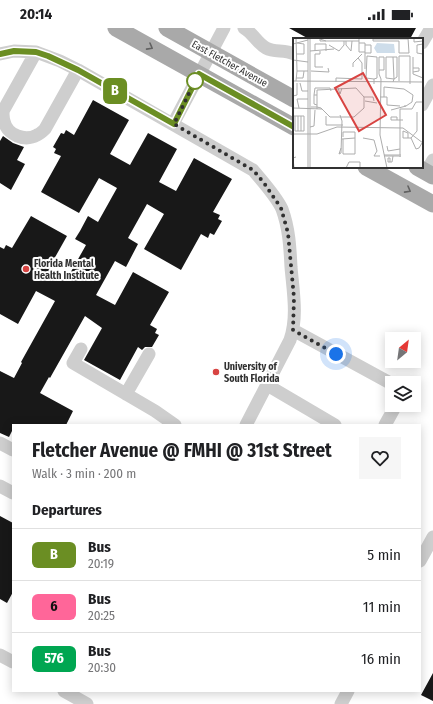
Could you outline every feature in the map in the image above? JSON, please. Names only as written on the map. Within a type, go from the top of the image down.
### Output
[{"type":"main road","points":[[116,28],[293,126]]},
{"type":"main road","name":"East Fletcher Avenue","points":[[167,28],[293,98]]},
{"type":"main road","points":[[370,168],[386,172],[433,204]]},
{"type":"street","points":[[174,124],[224,28]]},
{"type":"street","points":[[244,28],[252,34],[264,48],[271,51],[285,50],[293,54]]},
{"type":"street","points":[[423,41],[430,28]]},
{"type":"street","points":[[0,54],[14,51],[36,52],[78,70],[253,170],[281,208],[288,233],[294,298],[293,330],[290,340],[247,424]]},
{"type":"street","points":[[36,52],[3,111],[4,122],[9,131],[19,137],[30,138],[38,135],[45,129],[78,70]]},
{"type":"street","points":[[423,103],[433,85]]},
{"type":"street","points":[[293,330],[385,380]]},
{"type":"street","points":[[81,349],[70,368],[126,394],[174,424]]},
{"type":"street","points":[[126,394],[149,354]]},
{"type":"street","points":[[267,385],[333,424]]},
{"type":"street","points":[[386,424],[392,412]]},
{"type":"street","points":[[0,444],[12,450]]},
{"type":"street","points":[[0,486],[12,492]]},
{"type":"street","points":[[421,559],[433,537]]},
{"type":"street","points":[[0,655],[12,661]]},
{"type":"street","points":[[66,692],[87,704]]},
{"type":"street","points":[[341,704],[347,692]]},
{"type":"building","points":[[289,28],[416,28],[411,38],[307,38]]},
{"type":"building","name":"Florida Mental Health Institute","points":[[93,100],[129,120],[110,154],[130,165],[148,133],[177,149],[159,182],[176,191],[194,158],[232,179],[213,212],[220,215],[218,219],[222,221],[214,235],[210,233],[208,238],[201,234],[181,270],[144,249],[164,214],[147,204],[128,238],[138,244],[126,267],[115,261],[96,295],[115,305],[133,272],[169,292],[150,325],[157,329],[155,333],[159,335],[152,347],[145,347],[142,350],[138,347],[120,380],[84,360],[102,328],[85,316],[40,393],[73,411],[66,424],[12,424],[12,431],[9,437],[0,433],[0,371],[14,378],[22,363],[21,362],[55,301],[36,291],[18,324],[0,314],[0,247],[4,249],[6,245],[12,248],[31,216],[67,236],[49,268],[68,277],[86,245],[75,239],[88,216],[98,222],[117,188],[99,178],[79,213],[41,192],[61,156],[54,153],[56,149],[53,147],[61,133],[64,134],[66,130],[74,135]]},
{"type":"building","points":[[3,136],[13,143],[24,147],[17,160],[25,164],[11,190],[0,183],[0,141]]},
{"type":"building","points":[[0,516],[12,522],[12,594],[7,603],[0,599]]},
{"type":"building","points":[[433,673],[433,701],[421,695]]},
{"type":"bus line","name":"B","points":[[0,54],[14,51],[36,52],[48,56],[78,70],[174,124],[199,74],[293,126]]},
{"type":"place","name":"Florida Mental Health Institute","points":[[26,269]]},
{"type":"place","name":"University of South Florida","points":[[216,372]]},
{"type":"route","points":[[195,81],[174,124],[253,170],[264,183],[281,208],[288,233],[294,298],[293,330],[336,354]]}]
